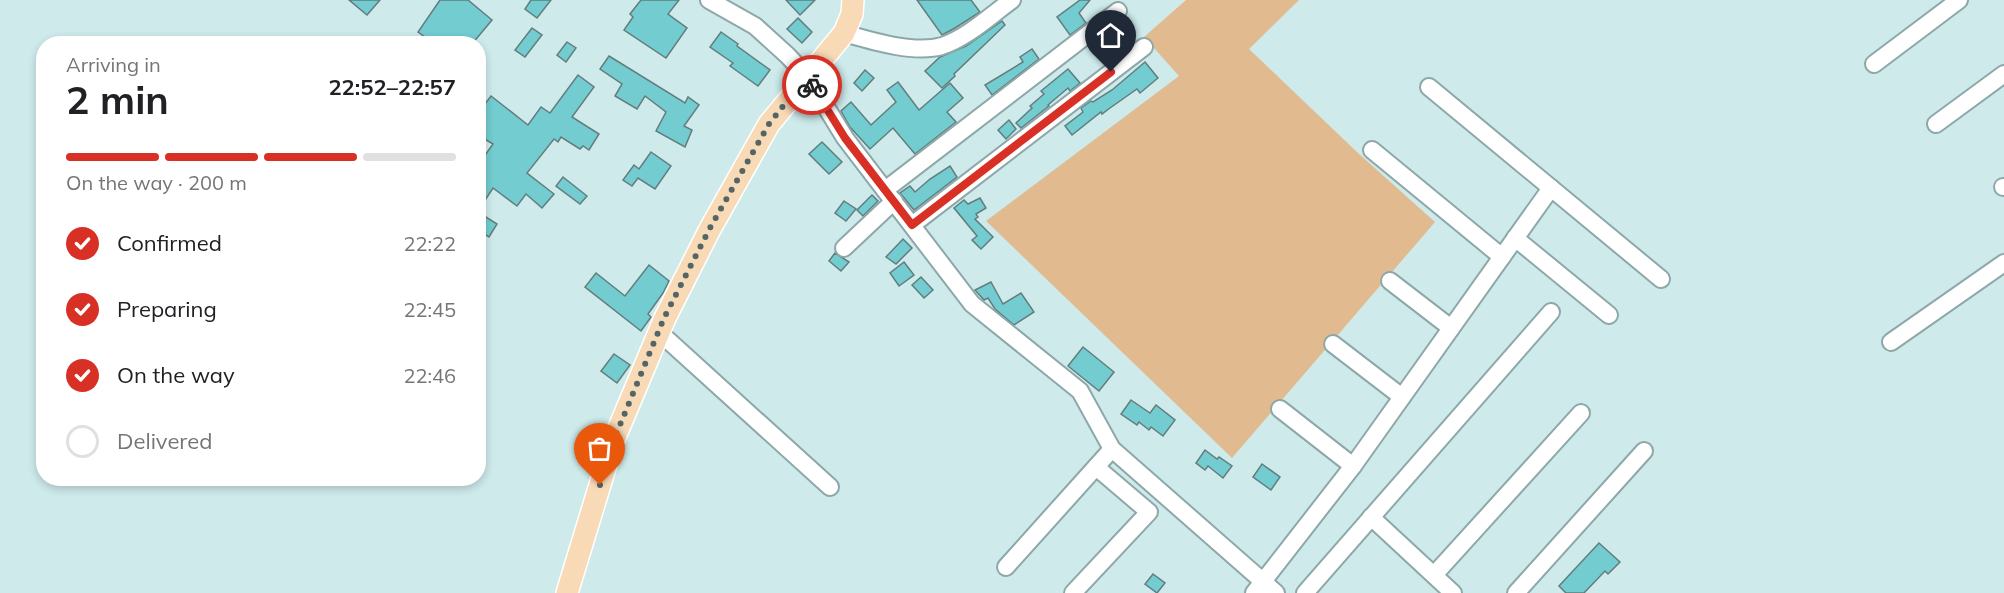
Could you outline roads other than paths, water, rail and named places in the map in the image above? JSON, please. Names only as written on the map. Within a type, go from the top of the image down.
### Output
[{"type":"main road","points":[[567,593],[613,442],[659,332],[710,228],[769,124],[844,33],[852,14],[853,0]]},
{"type":"street","points":[[709,0],[755,26],[788,55],[807,76],[845,138],[972,304],[1080,391],[1112,449],[1257,587],[1276,593]]},
{"type":"street","points":[[844,33],[903,47],[925,49],[942,46],[961,37],[1012,0]]},
{"type":"street","points":[[1874,64],[1959,0]]},
{"type":"street","points":[[844,248],[889,195],[1118,11]]},
{"type":"street","points":[[912,225],[1144,47]]},
{"type":"street","points":[[1936,124],[2004,74]]},
{"type":"street","points":[[1429,87],[1661,279]]},
{"type":"street","points":[[1372,150],[1502,257]]},
{"type":"street","points":[[1257,587],[1353,466],[1551,188]]},
{"type":"street","points":[[1515,238],[1609,315]]},
{"type":"street","points":[[1891,342],[2004,263]]},
{"type":"street","points":[[1390,281],[1451,328]]},
{"type":"street","points":[[1305,593],[1551,312]]},
{"type":"street","points":[[659,332],[830,487]]},
{"type":"street","points":[[1333,344],[1402,397]]},
{"type":"street","points":[[1280,409],[1353,466]]},
{"type":"street","points":[[1434,575],[1581,413]]},
{"type":"street","points":[[1006,567],[1112,449]]},
{"type":"street","points":[[1516,593],[1644,451]]},
{"type":"street","points":[[1073,593],[1149,512],[1096,467]]},
{"type":"street","points":[[1371,517],[1453,593]]}]
